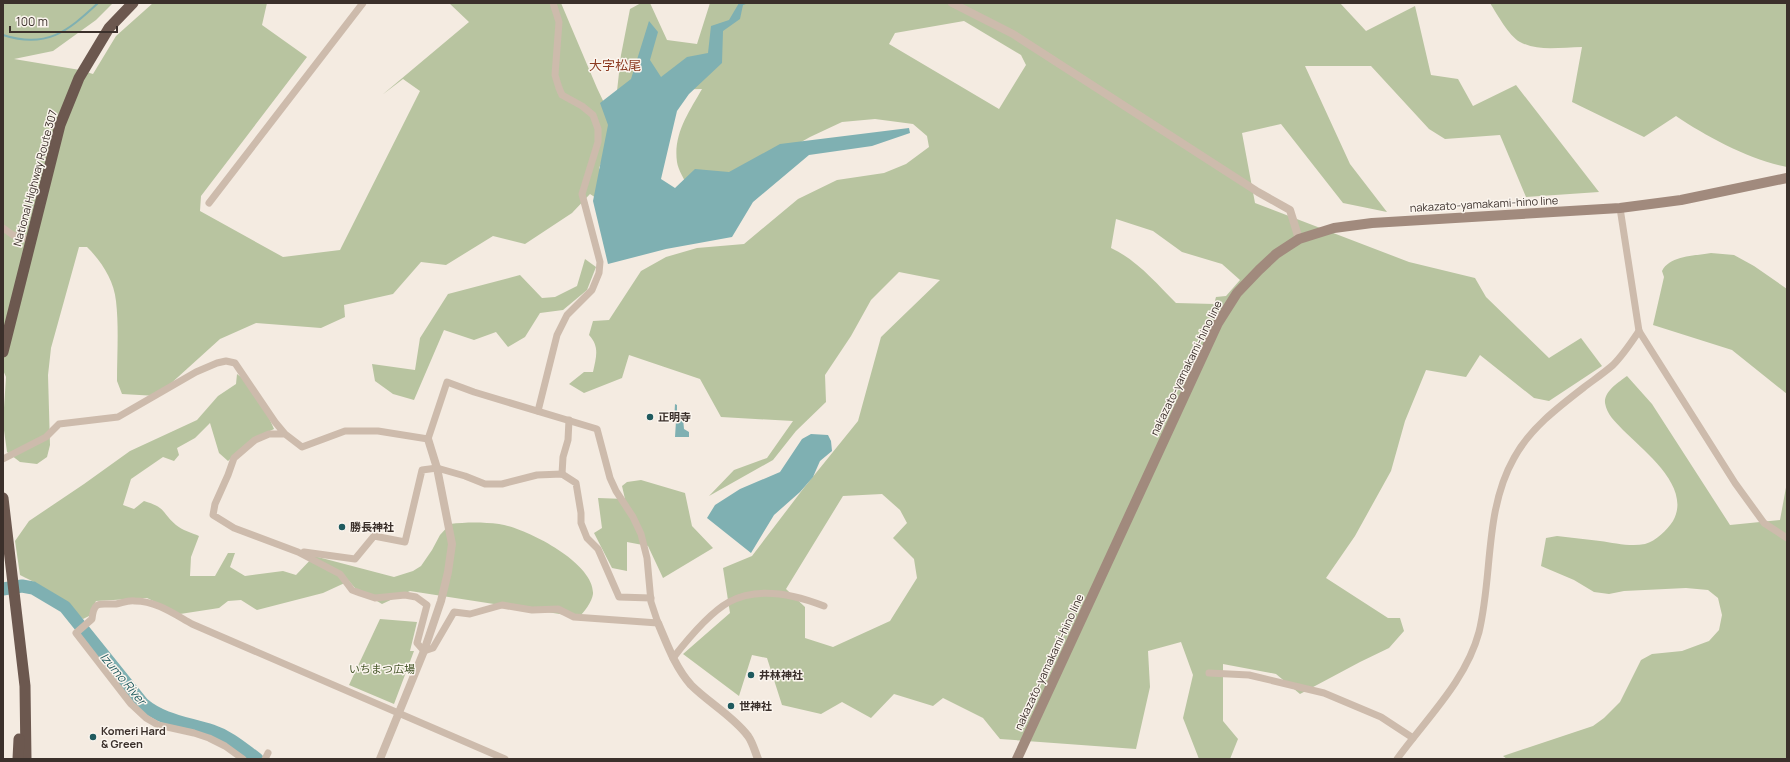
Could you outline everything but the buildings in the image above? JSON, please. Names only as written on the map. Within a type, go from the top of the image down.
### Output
[{"type":"highway","name":"National Highway Route 307","points":[[3,352],[60,125],[79,78],[109,28],[133,3]]},
{"type":"highway","points":[[3,498],[24,675],[26,759]]},
{"type":"highway","points":[[18,759],[24,675]]},
{"type":"main road","name":"nakazato-yamakami-hino line","points":[[1017,759],[1218,323],[1237,293],[1276,254],[1299,239],[1334,228],[1372,223],[1620,208],[1681,200],[1787,178]]},
{"type":"street","points":[[209,203],[363,3]]},
{"type":"street","points":[[538,411],[557,334],[567,315],[592,290],[600,273],[600,262],[582,194],[598,142],[598,129],[593,115],[582,106],[562,95],[559,88],[555,70],[559,22],[553,3]]},
{"type":"street","points":[[952,3],[1013,34],[1258,192],[1290,210],[1299,239]]},
{"type":"street","points":[[1620,208],[1639,331],[1735,483],[1764,522],[1787,538]]},
{"type":"street","points":[[3,228],[13,235],[32,240]]},
{"type":"street","points":[[1397,759],[1452,687],[1468,660],[1478,633],[1483,610],[1492,526],[1500,492],[1514,458],[1522,445],[1541,424],[1616,362],[1639,331]]},
{"type":"street","points":[[3,459],[46,436],[59,424],[118,417],[196,372],[226,361],[235,363],[285,434],[302,447],[345,431],[378,431],[428,439]]},
{"type":"street","points":[[380,759],[424,651],[441,601],[448,572],[452,544],[437,468],[428,439],[448,382],[474,392],[597,428],[610,478],[616,491],[633,517],[640,534],[647,558],[651,598],[658,623],[673,658],[691,684],[737,724],[749,737],[758,759]]},
{"type":"street","points":[[562,474],[563,456],[568,440],[569,420]]},
{"type":"street","points":[[285,434],[269,434],[255,440],[234,458],[228,476],[215,504],[213,515],[234,528],[298,552],[340,574],[352,590],[375,598],[405,595],[416,597],[427,604],[417,644],[424,651]]},
{"type":"street","points":[[298,552],[355,560],[374,536],[405,542],[422,470],[437,468],[465,476],[485,484],[502,484],[537,475],[562,474],[576,483],[581,513],[581,523],[587,538],[598,549],[619,596],[651,598]]},
{"type":"street","points":[[673,658],[688,639],[718,609],[730,601],[744,596],[774,594],[789,595],[803,597],[824,606]]},
{"type":"street","points":[[243,759],[225,746],[209,738],[158,725],[146,718],[131,704],[76,633],[92,619],[93,611],[96,606],[101,603],[115,604],[133,600],[148,602],[199,628],[505,759]]},
{"type":"street","points":[[424,651],[433,648],[454,612],[470,614],[502,605],[532,610],[558,609],[574,617],[658,623]]},
{"type":"street","points":[[1209,673],[1249,675],[1324,693],[1381,717],[1413,738]]},
{"type":"green space","points":[[3,3],[113,3],[96,20],[53,51],[14,59],[80,70],[93,74],[116,36],[153,3],[267,3],[262,25],[307,57],[201,196],[200,211],[283,257],[340,250],[420,91],[403,79],[382,95],[469,22],[449,3],[561,3],[597,88],[616,128],[599,168],[615,192],[610,207],[590,194],[572,213],[525,244],[493,236],[446,265],[421,262],[393,294],[344,305],[345,317],[321,328],[256,323],[220,339],[157,396],[122,394],[117,381],[118,341],[116,301],[113,286],[106,271],[92,252],[87,247],[79,247],[51,348],[48,375],[50,445],[47,457],[37,464],[20,462],[7,452],[3,423],[6,377],[3,370]]},
{"type":"green space","points":[[641,3],[650,3],[667,40],[697,44],[710,3],[1340,3],[1366,31],[1415,6],[1431,75],[1458,79],[1473,106],[1516,85],[1599,192],[1526,197],[1500,135],[1445,139],[1429,129],[1371,66],[1305,66],[1350,164],[1387,212],[1343,203],[1281,124],[1242,133],[1255,203],[1409,262],[1475,278],[1486,297],[1549,358],[1581,338],[1602,366],[1549,401],[1534,398],[1480,355],[1466,377],[1426,370],[1405,421],[1391,471],[1355,536],[1326,578],[1388,618],[1400,618],[1404,631],[1389,648],[1300,694],[1276,674],[1223,664],[1223,721],[1238,739],[1230,759],[1199,759],[1183,718],[1193,675],[1181,642],[1148,651],[1150,687],[1136,749],[1000,739],[983,718],[943,698],[933,706],[894,694],[871,718],[842,702],[821,714],[782,705],[767,658],[752,655],[739,696],[683,654],[730,613],[723,568],[752,556],[803,489],[858,421],[881,337],[940,280],[899,272],[871,300],[851,336],[825,375],[826,402],[796,431],[773,460],[709,496],[734,470],[767,458],[793,421],[721,417],[700,379],[629,355],[622,378],[584,393],[569,384],[584,372],[593,372],[596,348],[589,335],[593,321],[609,320],[641,271],[666,257],[697,248],[744,244],[798,199],[837,180],[884,173],[906,164],[929,147],[927,136],[913,124],[875,119],[842,122],[810,137],[750,171],[688,188],[677,162],[677,142],[687,115],[702,89],[617,91],[621,55],[630,9]],"holes":[[[964,21],[1021,55],[1026,65],[999,109],[889,44],[895,33]],[[1116,219],[1153,231],[1182,252],[1222,264],[1240,280],[1226,296],[1216,297],[1214,304],[1176,303],[1138,265],[1111,248]],[[882,494],[900,510],[907,523],[893,538],[914,559],[917,578],[890,621],[833,647],[805,638],[805,607],[786,589],[843,496]]]},
{"type":"green space","points":[[1490,3],[1787,3],[1787,167],[1758,159],[1729,147],[1676,116],[1644,137],[1572,102],[1582,47],[1542,48],[1520,42],[1508,30]]},
{"type":"green space","points":[[1711,253],[1734,255],[1754,266],[1787,289],[1787,394],[1732,350],[1653,325],[1664,277],[1662,271],[1666,266],[1677,259]]},
{"type":"green space","points":[[585,259],[596,267],[587,290],[563,310],[540,313],[525,337],[508,347],[496,332],[474,340],[444,330],[414,400],[393,394],[375,381],[372,364],[415,370],[420,338],[448,294],[520,275],[542,298],[555,297],[577,286]]},
{"type":"green space","points":[[237,374],[254,391],[274,429],[255,438],[228,461],[219,453],[210,423],[195,438],[177,448],[179,455],[174,461],[163,457],[131,479],[123,505],[134,509],[144,501],[157,506],[178,527],[199,536],[191,557],[190,576],[215,576],[228,553],[235,553],[230,567],[245,576],[283,571],[296,575],[314,556],[394,577],[413,571],[421,566],[440,535],[450,524],[493,523],[525,532],[557,549],[571,559],[591,582],[593,594],[588,607],[579,617],[410,591],[382,604],[355,588],[349,581],[323,593],[257,610],[241,600],[228,601],[219,608],[180,614],[147,598],[96,601],[89,616],[83,619],[53,594],[20,575],[15,541],[29,521],[130,451],[197,420],[218,396],[236,384]]},
{"type":"green space","points":[[1627,376],[1652,404],[1730,525],[1780,520],[1787,482],[1787,759],[1507,759],[1503,756],[1593,726],[1604,718],[1620,702],[1641,660],[1652,654],[1682,651],[1709,641],[1719,630],[1722,615],[1718,598],[1708,590],[1686,588],[1624,591],[1609,594],[1594,592],[1574,580],[1541,566],[1546,538],[1557,536],[1640,545],[1649,543],[1657,538],[1673,521],[1677,508],[1676,496],[1671,483],[1653,459],[1614,421],[1606,407],[1605,399],[1609,391]]},
{"type":"green space","points":[[641,480],[685,493],[692,526],[713,548],[663,578],[648,546],[627,542],[627,571],[612,568],[594,533],[602,528],[598,498],[625,499],[622,486],[627,482]]},
{"type":"green space","name":"いちまつ広場","points":[[380,619],[417,622],[410,651],[414,651],[394,704],[349,685]]},
{"type":"water","points":[[739,3],[749,3],[743,5],[740,19],[723,31],[722,63],[689,94],[677,111],[661,179],[675,188],[695,169],[729,172],[780,144],[909,128],[910,133],[872,146],[809,155],[753,202],[732,237],[666,249],[608,264],[593,201],[608,125],[600,103],[631,79],[649,21],[658,32],[650,60],[661,77],[687,57],[708,53],[711,26],[729,20]]},
{"type":"water","points":[[675,404],[677,405],[677,413],[683,418],[684,429],[689,432],[689,437],[675,437]]},
{"type":"water","points":[[811,434],[828,435],[831,441],[832,451],[820,461],[813,477],[800,492],[774,515],[751,553],[707,518],[715,505],[740,489],[780,472],[802,439]]},
{"type":"waterway","points":[[3,35],[18,39],[44,39],[66,30],[98,3]]},
{"type":"waterway","name":"Izumo River","points":[[3,589],[22,586],[33,588],[65,607],[143,704],[167,718],[225,736],[257,759]]},
{"type":"place","name":"正明寺","points":[[650,417]]},
{"type":"place","name":"勝長神社","points":[[342,527]]},
{"type":"place","name":"井林神社","points":[[751,675]]},
{"type":"place","name":"世神社","points":[[731,706]]},
{"type":"place","name":"Komeri Hard & Green","points":[[93,737]]},
{"type":"district","name":"大字松尾","points":[[615,65]]}]
